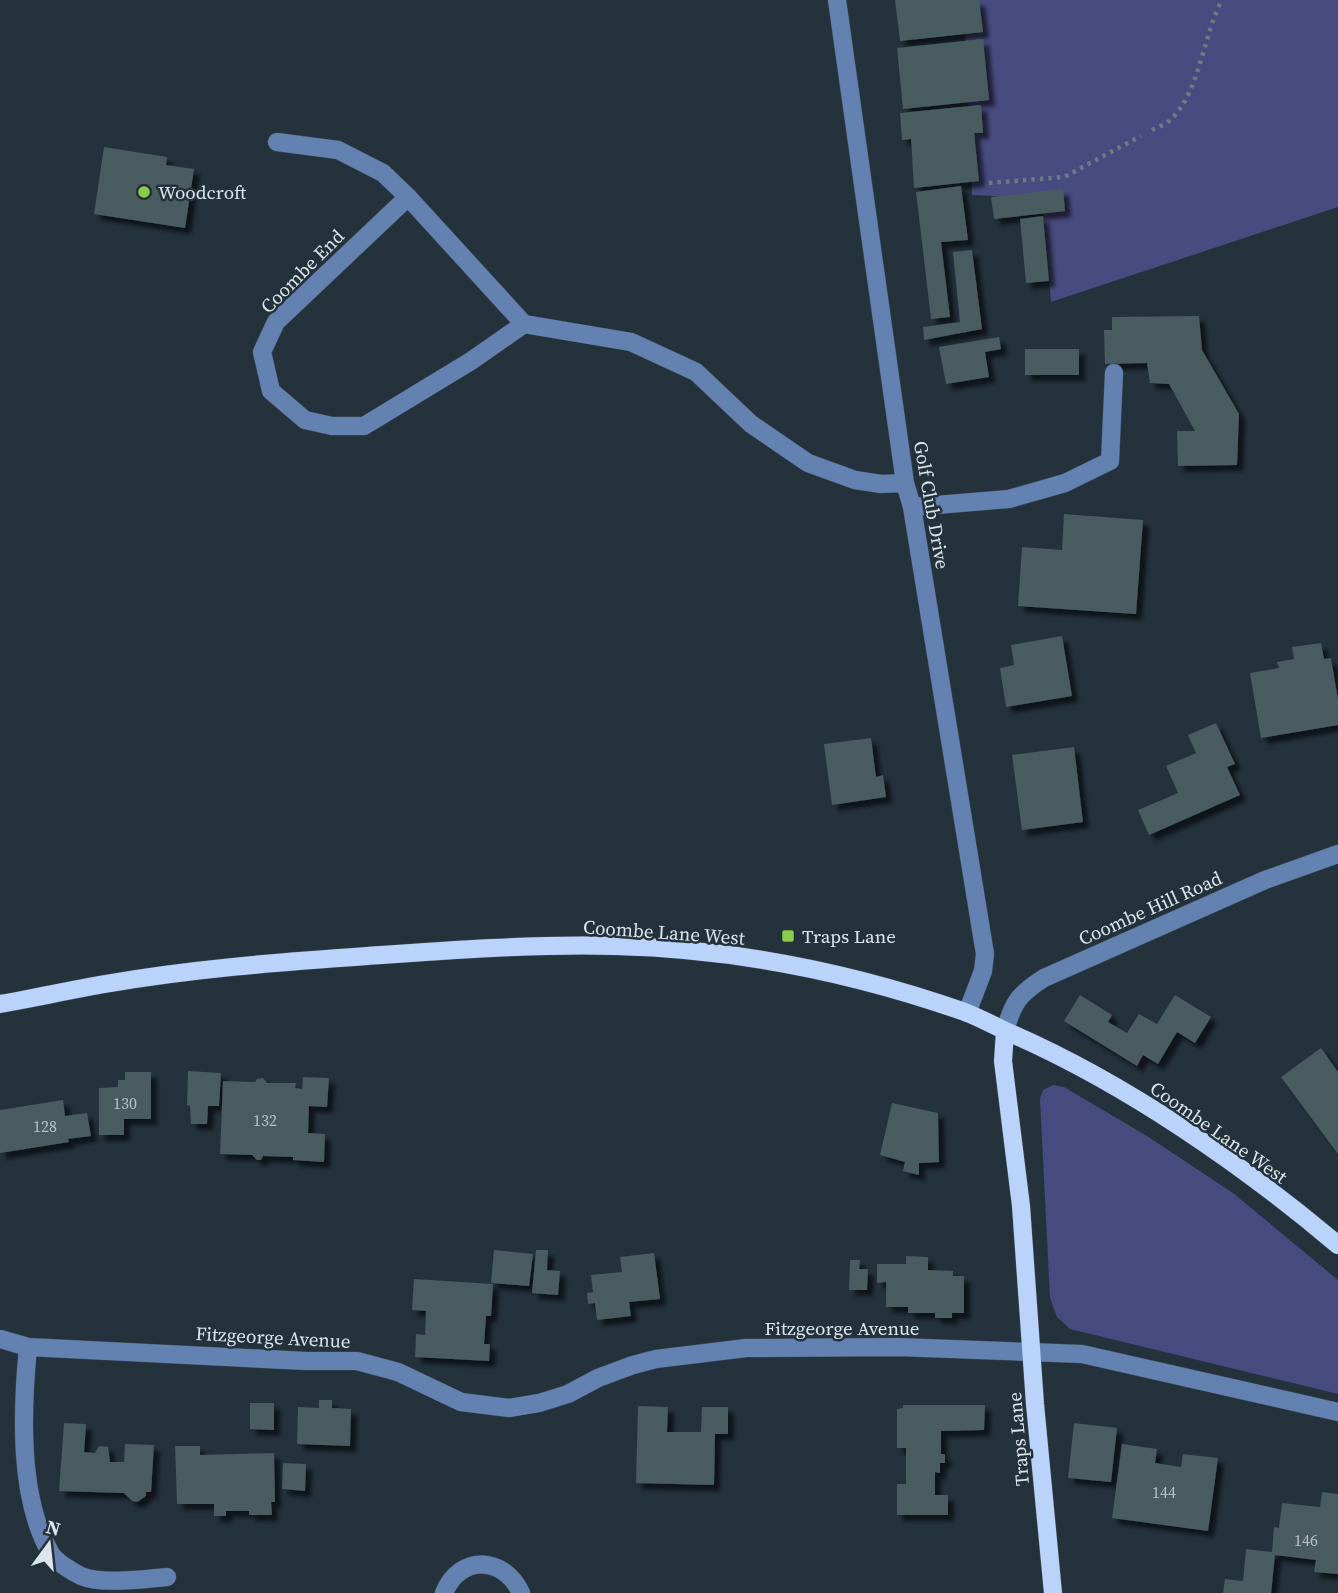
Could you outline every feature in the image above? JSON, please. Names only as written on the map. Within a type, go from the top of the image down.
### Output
[{"type":"main road","name":"Coombe Lane West","points":[[0,1004],[107,984],[315,959],[471,948],[619,946],[702,952],[802,968],[850,978],[967,1013],[1074,1064],[1148,1107],[1218,1153],[1338,1245]]},
{"type":"main road","name":"Traps Lane","points":[[1005,1031],[1003,1061],[1021,1206],[1031,1354],[1053,1593]]},
{"type":"street","name":"Golf Club Drive","points":[[837,0],[905,483],[912,507],[985,954],[983,971],[967,1013]]},
{"type":"street","points":[[277,142],[338,150],[383,173],[524,324],[631,342],[696,372],[751,424],[808,463],[855,480],[881,484],[905,483]]},
{"type":"street","name":"Coombe End","points":[[408,197],[276,322],[262,352],[271,391],[305,419],[332,426],[364,426],[524,324]]},
{"type":"street","points":[[912,507],[1009,499],[1065,483],[1110,461],[1114,373]]},
{"type":"street","name":"Coombe Hill Road","points":[[1005,1031],[1012,1010],[1023,991],[1044,978],[1265,880],[1338,854]]},
{"type":"street","name":"Fitzgeorge Avenue","points":[[0,1339],[27,1348],[357,1362],[398,1373],[461,1402],[509,1408],[540,1403],[568,1394],[607,1374],[656,1359],[746,1348],[898,1348],[1031,1354]]},
{"type":"street","points":[[27,1348],[23,1406],[27,1465],[33,1513],[52,1556],[83,1577],[124,1581],[167,1577]]},
{"type":"street","points":[[1031,1354],[1082,1354],[1338,1412]]},
{"type":"street","points":[[444,1593],[457,1573],[468,1566],[481,1564],[506,1571],[521,1593]]},
{"type":"path","points":[[1152,130],[1171,120],[1179,109],[1198,70],[1220,1]]},
{"type":"path","points":[[989,183],[1064,177],[1141,136]]},
{"type":"shaded area","points":[[964,0],[1338,0],[1338,207],[1051,302],[1042,198],[972,195]]},
{"type":"shaded area","points":[[1053,1085],[1064,1087],[1147,1136],[1233,1193],[1338,1280],[1338,1394],[1070,1329],[1057,1317],[1050,1298],[1040,1099],[1043,1090]]},
{"type":"building","points":[[895,0],[979,0],[983,32],[900,41]]},
{"type":"building","points":[[983,39],[989,100],[903,109],[897,48]]},
{"type":"building","points":[[981,105],[983,133],[974,133],[979,181],[914,188],[911,139],[902,140],[900,113]]},
{"type":"building","name":"Woodcroft","points":[[104,147],[167,157],[166,165],[194,169],[185,228],[94,214]]},
{"type":"building","points":[[961,186],[968,240],[941,242],[950,317],[931,319],[916,192]]},
{"type":"building","points":[[1063,189],[1065,211],[994,219],[991,197]]},
{"type":"building","points":[[1043,216],[1049,281],[1026,283],[1020,219]]},
{"type":"building","points":[[972,250],[982,329],[924,340],[923,327],[960,322],[953,252]]},
{"type":"building","points":[[1199,316],[1202,350],[1239,414],[1237,465],[1178,466],[1177,431],[1195,431],[1169,384],[1150,383],[1147,363],[1105,364],[1104,330],[1112,330],[1112,317]]},
{"type":"building","points":[[999,337],[1001,349],[985,352],[989,377],[946,384],[939,347]]},
{"type":"building","points":[[1025,349],[1079,349],[1079,375],[1025,375]]},
{"type":"building","points":[[1064,514],[1143,520],[1136,614],[1018,606],[1022,547],[1062,550]]},
{"type":"building","points":[[1062,636],[1072,696],[1006,707],[1000,668],[1014,665],[1011,645]]},
{"type":"building","points":[[1321,643],[1324,659],[1331,658],[1338,700],[1338,725],[1261,738],[1250,673],[1279,668],[1277,662],[1294,659],[1292,647]]},
{"type":"building","points":[[1216,723],[1235,764],[1227,767],[1240,795],[1149,835],[1138,810],[1178,793],[1166,766],[1196,753],[1188,735]]},
{"type":"building","points":[[871,738],[876,777],[883,775],[886,797],[832,805],[824,744]]},
{"type":"building","points":[[1074,747],[1083,822],[1022,830],[1012,755]]},
{"type":"building","points":[[1080,995],[1112,1015],[1108,1022],[1127,1033],[1139,1014],[1157,1024],[1175,995],[1211,1017],[1195,1043],[1177,1032],[1158,1064],[1143,1055],[1137,1066],[1064,1021]]},
{"type":"building","points":[[1321,1048],[1338,1072],[1338,1154],[1281,1077]]},
{"type":"building","points":[[188,1071],[221,1073],[219,1106],[208,1106],[207,1124],[191,1124],[190,1106],[187,1105]]},
{"type":"building","points":[[125,1072],[151,1072],[151,1119],[124,1119],[124,1135],[99,1135],[99,1088],[118,1087],[118,1080],[125,1080]]},
{"type":"building","points":[[303,1077],[329,1078],[327,1107],[309,1106],[308,1133],[325,1134],[324,1162],[263,1156],[261,1160],[257,1160],[252,1155],[220,1154],[223,1081],[255,1082],[263,1078],[267,1083],[296,1083],[295,1088],[302,1089]]},
{"type":"building","points":[[63,1100],[65,1116],[87,1113],[91,1136],[0,1153],[0,1110]]},
{"type":"building","points":[[892,1103],[938,1113],[939,1162],[919,1163],[919,1175],[903,1171],[905,1162],[880,1155]]},
{"type":"building","points":[[494,1250],[533,1254],[529,1286],[491,1283]]},
{"type":"building","points":[[536,1250],[548,1250],[547,1270],[560,1271],[558,1295],[532,1293]]},
{"type":"building","points":[[654,1253],[660,1299],[629,1302],[631,1316],[597,1320],[595,1303],[588,1304],[587,1293],[593,1292],[591,1275],[622,1272],[620,1257]]},
{"type":"building","points":[[906,1256],[928,1257],[928,1270],[953,1271],[953,1276],[964,1276],[964,1313],[952,1313],[952,1318],[935,1318],[935,1313],[908,1313],[908,1307],[886,1307],[886,1282],[877,1283],[877,1264],[906,1264]]},
{"type":"building","points":[[850,1260],[860,1260],[859,1269],[868,1269],[867,1290],[849,1290]]},
{"type":"building","points":[[414,1279],[493,1284],[491,1316],[486,1316],[484,1344],[490,1344],[489,1361],[415,1357],[416,1334],[425,1335],[426,1311],[412,1310]]},
{"type":"building","points":[[319,1400],[332,1400],[332,1408],[351,1409],[350,1446],[297,1444],[298,1407],[319,1408]]},
{"type":"building","points":[[250,1403],[274,1403],[274,1430],[250,1429]]},
{"type":"building","points":[[903,1405],[985,1405],[984,1430],[941,1431],[941,1454],[945,1454],[945,1463],[940,1463],[940,1473],[935,1472],[935,1495],[948,1495],[948,1515],[897,1515],[897,1484],[906,1484],[906,1448],[897,1448],[897,1409],[903,1408]]},
{"type":"building","points":[[638,1406],[668,1407],[667,1432],[701,1432],[702,1407],[728,1407],[728,1434],[715,1434],[714,1485],[636,1483]]},
{"type":"building","points":[[64,1423],[86,1424],[84,1452],[95,1453],[99,1446],[108,1447],[110,1462],[124,1462],[125,1444],[154,1445],[151,1492],[146,1492],[146,1496],[137,1502],[124,1493],[59,1491]]},
{"type":"building","points":[[1074,1423],[1117,1428],[1111,1482],[1068,1478]]},
{"type":"building","points":[[1122,1444],[1157,1449],[1155,1463],[1181,1467],[1183,1454],[1218,1458],[1208,1531],[1112,1518]]},
{"type":"building","points":[[175,1446],[200,1446],[200,1455],[274,1453],[275,1502],[271,1502],[272,1515],[226,1511],[226,1516],[214,1516],[214,1504],[177,1504]]},
{"type":"building","points":[[283,1463],[306,1464],[305,1491],[282,1489]]},
{"type":"building","points":[[1322,1492],[1338,1494],[1338,1574],[1314,1572],[1316,1560],[1275,1555],[1271,1593],[1223,1593],[1225,1579],[1243,1581],[1246,1549],[1272,1552],[1274,1527],[1279,1528],[1282,1503],[1320,1507]]},
{"type":"place","name":"Woodcroft","points":[[144,192]]},
{"type":"place","name":"Traps Lane","points":[[788,936]]}]
